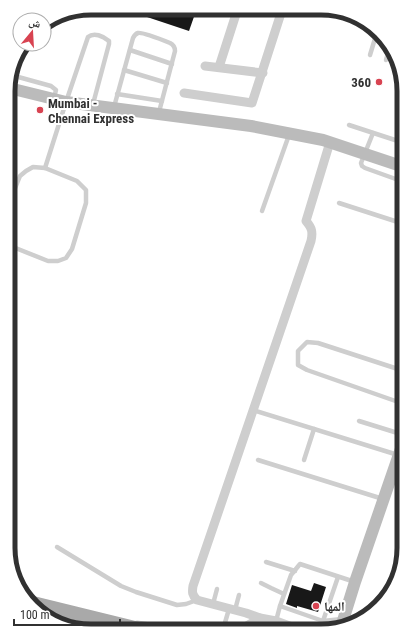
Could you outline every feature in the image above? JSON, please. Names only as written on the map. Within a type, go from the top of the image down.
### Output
[{"type":"main road","points":[[41,605],[120,624]]},
{"type":"street","points":[[220,67],[236,15]]},
{"type":"street","points":[[184,93],[252,103],[263,73],[280,15]]},
{"type":"street","points":[[205,66],[263,73]]},
{"type":"street","points":[[15,90],[66,102],[251,126],[289,133],[330,142],[397,165]]},
{"type":"street","points":[[284,624],[197,600],[193,596],[192,592],[311,241],[311,227],[306,221],[330,142]]},
{"type":"street","points":[[344,620],[355,582],[383,500],[397,467]]},
{"type":"street","points":[[250,624],[260,618]]},
{"type":"street","points":[[108,621],[129,624]]},
{"type":"lane","points":[[113,108],[133,38],[135,34],[138,33],[170,43],[174,45],[175,48],[158,114]]},
{"type":"lane","points":[[45,168],[66,102],[88,37],[90,35],[105,37],[109,41],[93,106]]},
{"type":"lane","points":[[370,55],[375,37]]},
{"type":"lane","points":[[130,50],[172,64]]},
{"type":"lane","points":[[386,60],[387,54]]},
{"type":"lane","points":[[124,70],[167,83]]},
{"type":"lane","points":[[17,77],[51,86],[56,90],[54,99]]},
{"type":"lane","points":[[117,94],[162,101]]},
{"type":"lane","points":[[349,125],[397,141]]},
{"type":"lane","points":[[262,211],[289,133]]},
{"type":"lane","points":[[373,133],[364,154],[361,163],[362,166],[397,179]]},
{"type":"lane","points":[[15,188],[20,176],[33,167],[45,168],[77,180],[86,190],[86,203],[72,249],[66,258],[58,261],[48,261],[15,248]]},
{"type":"lane","points":[[339,202],[397,222]]},
{"type":"lane","points":[[397,369],[318,343],[307,342],[298,351],[298,365],[307,370],[397,402]]},
{"type":"lane","points":[[253,410],[397,456]]},
{"type":"lane","points":[[359,420],[397,433]]},
{"type":"lane","points":[[304,460],[314,429]]},
{"type":"lane","points":[[258,460],[383,500]]},
{"type":"lane","points":[[57,547],[121,586],[136,592],[177,605],[186,604],[197,600]]},
{"type":"lane","points":[[266,562],[295,571]]},
{"type":"lane","points":[[276,621],[291,575],[300,564],[355,582]]},
{"type":"lane","points":[[323,621],[338,577]]},
{"type":"lane","points":[[261,583],[284,594]]},
{"type":"lane","points":[[213,604],[217,589]]},
{"type":"lane","points":[[225,624],[239,595]]},
{"type":"lane","points":[[280,606],[323,621],[338,622]]},
{"type":"building","points":[[141,15],[195,15],[189,31]]},
{"type":"building","points":[[314,583],[326,587],[318,612],[297,606],[297,608],[286,604],[292,585],[311,591]]},
{"type":"place","name":"360","points":[[379,82]]},
{"type":"place","name":"Mumbai - Chennai Express","points":[[40,110]]},
{"type":"place","name":"المه‍ا","points":[[316,606]]}]
